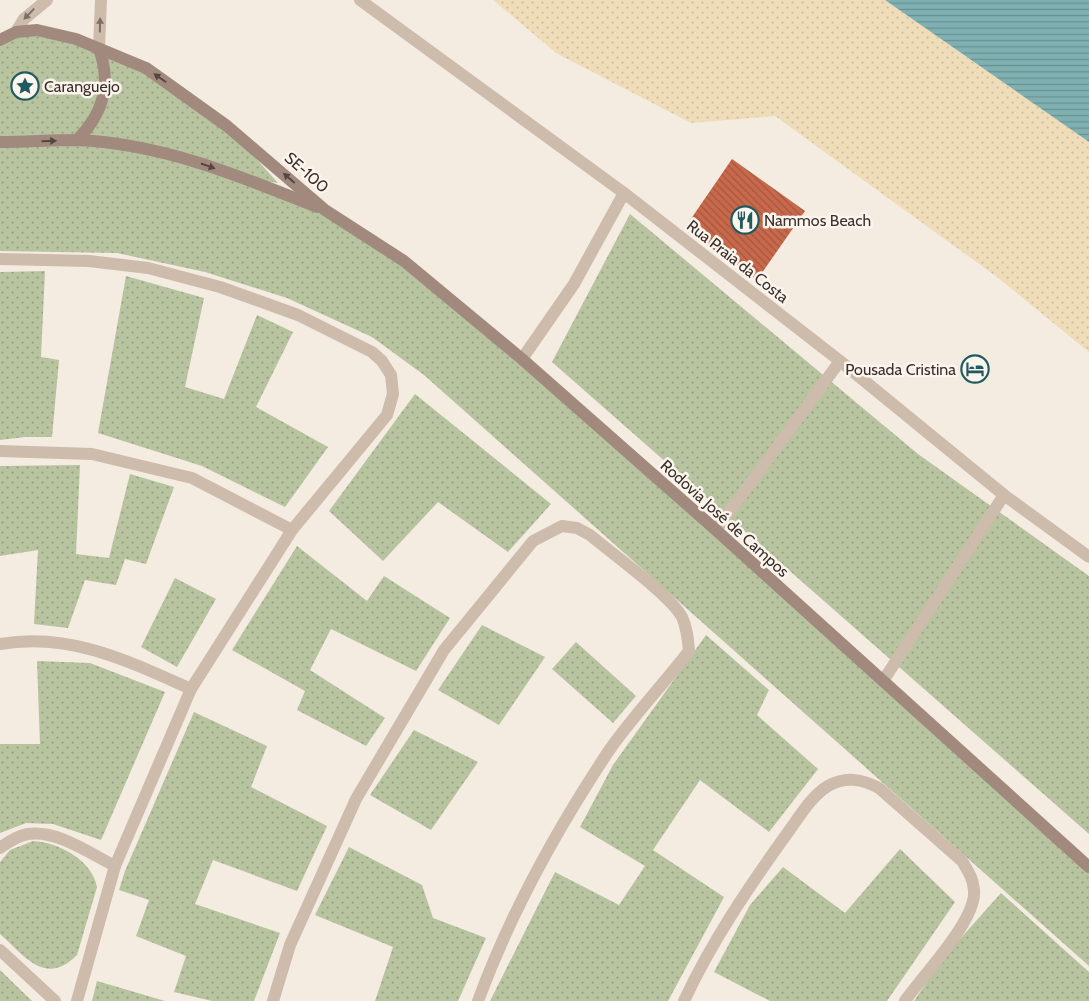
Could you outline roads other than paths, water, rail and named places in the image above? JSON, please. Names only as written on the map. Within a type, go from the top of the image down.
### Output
[{"type":"main road","name":"SE-100","points":[[6,34],[37,30],[76,39],[146,68],[228,126],[325,210]]},
{"type":"main road","points":[[77,140],[89,128],[100,111],[106,88],[105,65],[99,49]]},
{"type":"main road","name":"SE-100","points":[[0,142],[77,140],[181,156],[248,179],[325,210]]},
{"type":"main road","name":"Rodovia José de Campos","points":[[325,210],[404,261],[522,359],[716,530],[1089,867]]},
{"type":"street","points":[[6,34],[47,0]]},
{"type":"street","points":[[99,49],[100,0]]},
{"type":"street","name":"Rua Praia da Costa","points":[[360,0],[624,193],[840,361],[1004,495],[1089,557]]},
{"type":"street","points":[[522,359],[574,284],[624,193]]},
{"type":"street","points":[[0,259],[89,261],[148,268],[220,287],[298,315],[372,352],[382,361],[391,375],[393,394],[387,415],[292,530],[191,689],[115,866],[77,1001]]},
{"type":"street","points":[[716,530],[840,361]]},
{"type":"street","points":[[0,451],[92,454],[192,478],[292,530]]},
{"type":"street","points":[[883,681],[1004,495]]},
{"type":"street","points":[[273,1001],[290,945],[356,799],[444,650],[533,541],[562,526],[577,528],[590,534],[666,598],[682,616],[688,634],[689,651],[609,751],[558,834],[496,953],[478,1001]]},
{"type":"street","points":[[0,644],[18,641],[68,644],[112,654],[191,689]]},
{"type":"street","points":[[684,1001],[697,973],[742,896],[808,805],[827,786],[848,779],[864,780],[879,788],[962,861],[971,875],[974,891],[972,908],[959,930],[905,1001]]},
{"type":"street","points":[[0,848],[13,839],[28,834],[47,835],[72,844],[115,866]]},
{"type":"street","points":[[0,950],[55,1001]]},
{"type":"water","points":[[885,0],[1089,0],[1089,142]]},
{"type":"place","name":"Caranguejo","points":[[25,86]]},
{"type":"place","name":"Nammos Beach","points":[[745,220]]},
{"type":"place","name":"Pousada Cristina","points":[[975,369]]}]
